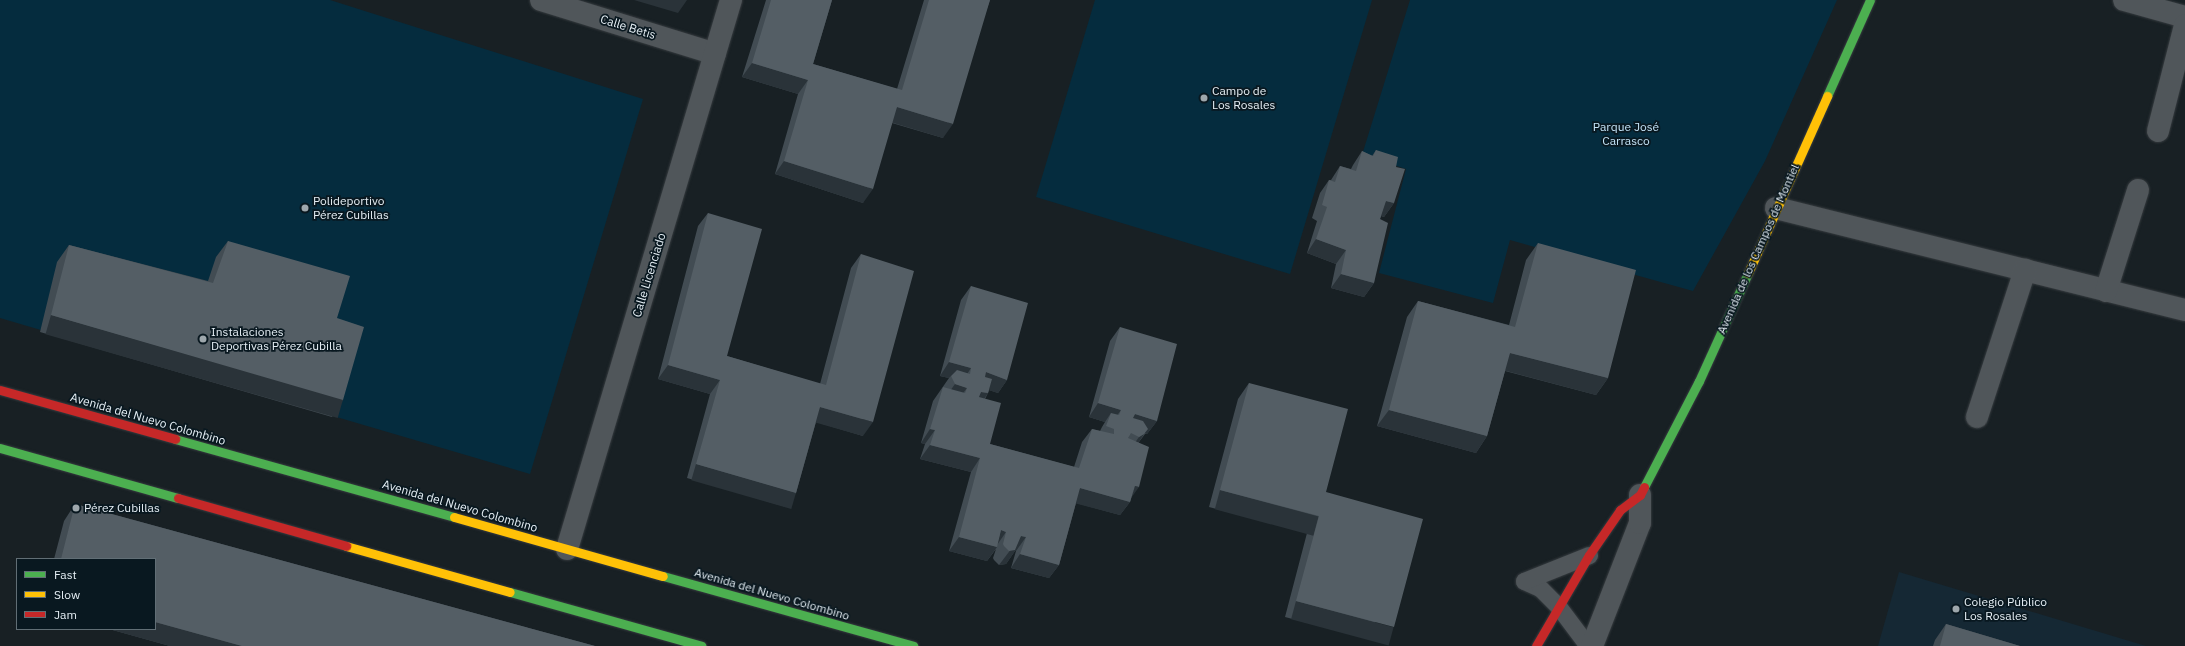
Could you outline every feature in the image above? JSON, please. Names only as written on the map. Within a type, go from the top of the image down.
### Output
[{"type":"street","name":"Calle Betis","points":[[541,0],[715,54]]},
{"type":"street","name":"Calle Licenciado","points":[[567,549],[731,0]]},
{"type":"street","name":"Avenida de los Campos de Montiel","points":[[1536,646],[1589,555],[1620,510],[1640,495],[1699,381],[1870,0]]},
{"type":"street","points":[[2124,0],[2185,17]]},
{"type":"street","points":[[2158,131],[2185,25]]},
{"type":"street","points":[[2106,291],[2138,190]]},
{"type":"street","points":[[1776,208],[2185,310]]},
{"type":"street","points":[[1977,417],[2025,270]]},
{"type":"street","name":"Avenida del Nuevo Colombino","points":[[0,390],[913,646]]},
{"type":"street","points":[[0,448],[702,646]]},
{"type":"street","name":"Avenida de los Campos de Montiel","points":[[1592,646],[1640,522],[1640,495]]},
{"type":"lane","points":[[1588,646],[1558,606],[1540,588],[1524,581],[1589,555]]},
{"type":"shaded area","name":"Colegio Público Los Rosales","points":[[1899,572],[2146,646],[1878,646]]},
{"type":"green space","name":"Polideportivo Pérez Cubillas","points":[[0,0],[330,0],[643,99],[530,474],[0,318]]},
{"type":"green space","name":"Campo de Los Rosales","points":[[1095,0],[1372,0],[1290,274],[1036,197]]},
{"type":"green space","name":"Parque José Carrasco","points":[[1410,0],[1837,0],[1765,161],[1693,291],[1510,240],[1493,303],[1379,273],[1406,169],[1362,155]]},
{"type":"building","points":[[771,0],[832,0],[813,64],[902,90],[929,0],[990,0],[953,124],[897,107],[873,189],[784,161],[808,80],[752,63]]},
{"type":"building","points":[[1376,150],[1398,157],[1396,167],[1405,169],[1394,203],[1386,201],[1380,219],[1388,223],[1374,283],[1341,274],[1346,250],[1316,239],[1327,207],[1322,205],[1329,180],[1335,182],[1340,166],[1356,171],[1362,151],[1373,156]]},
{"type":"building","points":[[708,213],[762,229],[727,356],[826,385],[861,254],[914,271],[873,422],[820,407],[796,493],[696,464],[720,380],[668,365]]},
{"type":"building","name":"Instalaciones Deportivas Pérez Cubilla","points":[[228,241],[350,276],[337,318],[364,327],[343,400],[51,315],[69,245],[213,283]]},
{"type":"building","points":[[1538,243],[1636,270],[1608,378],[1510,353],[1487,436],[1389,410],[1418,301],[1515,327]]},
{"type":"building","points":[[971,286],[1028,303],[1007,380],[986,372],[985,377],[992,379],[988,393],[981,392],[979,397],[1001,403],[990,444],[1079,468],[1092,429],[1114,434],[1114,429],[1106,426],[1111,413],[1119,415],[1121,410],[1098,403],[1120,327],[1177,344],[1157,421],[1135,414],[1133,418],[1143,421],[1148,429],[1139,437],[1131,433],[1128,438],[1149,447],[1139,487],[1135,486],[1130,502],[1080,488],[1059,565],[1020,554],[1026,537],[1021,536],[1015,550],[1009,551],[1003,544],[1006,532],[1001,530],[997,547],[959,537],[980,458],[930,445],[935,430],[930,429],[943,387],[965,393],[967,388],[955,384],[951,376],[957,370],[970,374],[971,368],[949,362]]},
{"type":"building","points":[[1249,383],[1348,409],[1326,492],[1423,519],[1394,627],[1296,601],[1319,516],[1220,490]]},
{"type":"building","points":[[75,504],[595,646],[242,646],[156,622],[156,558],[61,558]]},
{"type":"building","points":[[1946,624],[2020,646],[1940,646]]},
{"type":"traffic: fast","points":[[1827,96],[1870,0]]},
{"type":"traffic: fast","points":[[1644,487],[1699,381],[1748,273]]},
{"type":"traffic: fast","points":[[175,439],[454,517]]},
{"type":"traffic: fast","points":[[0,448],[178,498]]},
{"type":"traffic: fast","points":[[663,576],[913,646]]},
{"type":"traffic: fast","points":[[510,592],[702,646]]},
{"type":"traffic: slow","points":[[1748,273],[1827,96]]},
{"type":"traffic: slow","points":[[454,517],[663,576]]},
{"type":"traffic: slow","points":[[346,546],[510,592]]},
{"type":"traffic: jam","points":[[0,390],[175,439]]},
{"type":"traffic: jam","points":[[1536,646],[1589,555],[1620,510],[1640,495],[1644,487]]},
{"type":"traffic: jam","points":[[178,498],[346,546]]},
{"type":"place","name":"Campo de Los Rosales","points":[[1204,98]]},
{"type":"place","name":"Polideportivo Pérez Cubillas","points":[[305,208]]},
{"type":"place","name":"Instalaciones Deportivas Pérez Cubilla","points":[[203,339]]},
{"type":"place","name":"Pérez Cubillas","points":[[76,508]]},
{"type":"place","name":"Colegio Público Los Rosales","points":[[1956,609]]}]
